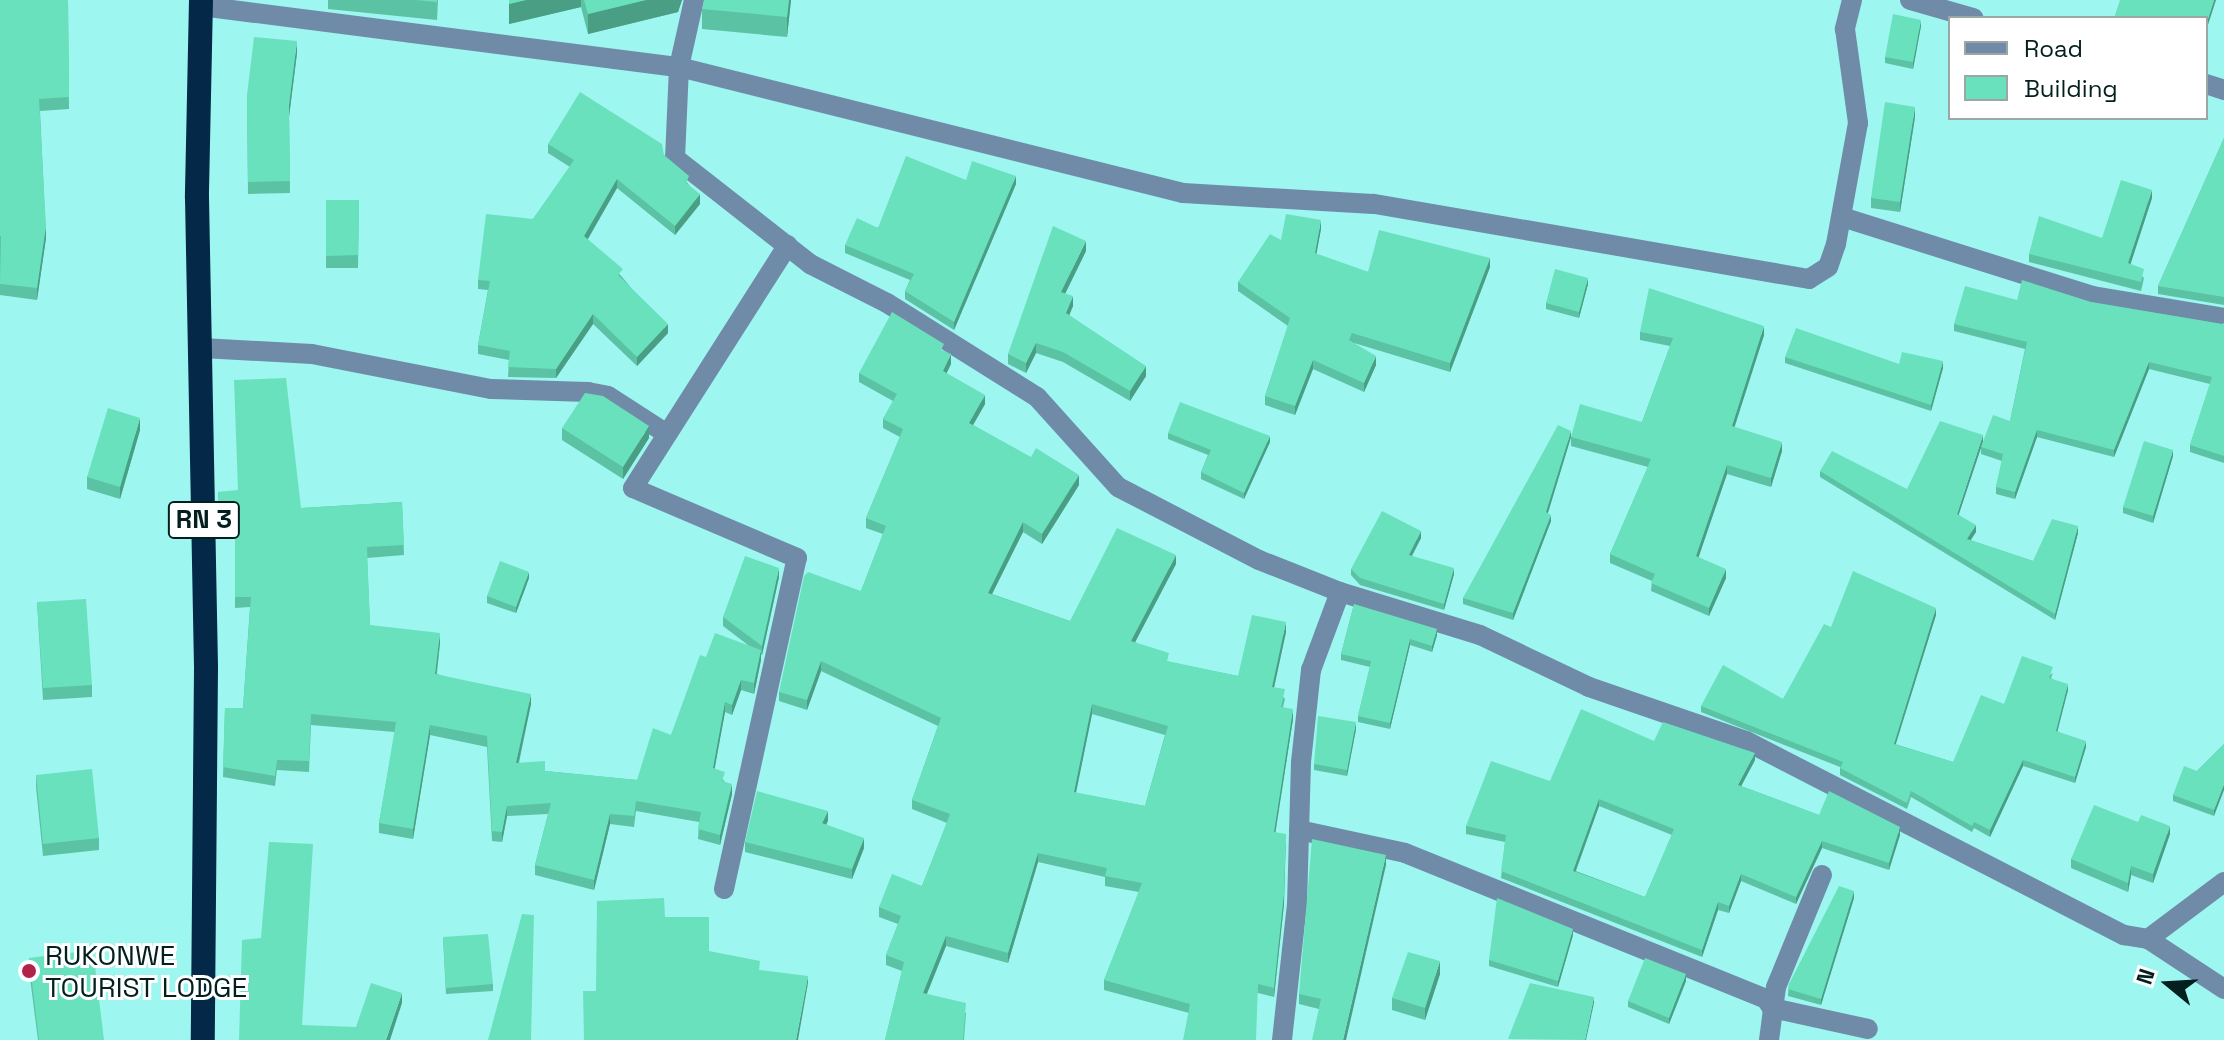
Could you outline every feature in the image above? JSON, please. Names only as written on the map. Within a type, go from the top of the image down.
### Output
[{"type":"highway","name":"RN 3","points":[[201,3],[197,198],[202,348],[203,1040]]},
{"type":"street","points":[[694,0],[679,67],[675,158],[810,264],[887,303],[1037,397],[1118,487],[1222,543],[1340,592],[1480,635],[1589,687],[1746,741],[2124,935],[2148,939],[2224,989]]},
{"type":"street","points":[[201,3],[277,7],[679,67],[1183,193],[1373,204],[1794,280],[1809,279],[1828,267],[1842,217],[1858,123],[1845,29],[1852,0]]},
{"type":"street","points":[[1910,0],[1966,16]]},
{"type":"street","points":[[1842,217],[2093,296],[2224,318]]},
{"type":"street","points":[[724,889],[797,558],[633,488],[788,245]]},
{"type":"street","points":[[202,348],[312,354],[491,389],[588,392],[608,396],[667,434]]},
{"type":"street","points":[[1282,1040],[1297,905],[1299,830],[1311,670],[1340,592]]},
{"type":"street","points":[[1299,830],[1405,853],[1766,999],[1772,1008],[1868,1029]]},
{"type":"street","points":[[1769,1040],[1776,987],[1822,875]]},
{"type":"street","points":[[2148,939],[2224,882]]},
{"type":"building","points":[[0,0],[68,0],[69,97],[39,99],[46,226],[37,288],[0,284]]},
{"type":"building","points":[[584,0],[646,0],[588,14]]},
{"type":"building","points":[[704,0],[789,0],[787,17],[702,9]]},
{"type":"building","points":[[2120,0],[2214,0],[2208,19],[2208,16],[2115,16]]},
{"type":"building","points":[[1893,14],[1921,20],[1913,62],[1885,57]]},
{"type":"building","points":[[254,37],[297,41],[289,105],[290,181],[248,182],[247,95]]},
{"type":"building","points":[[580,92],[662,144],[664,155],[689,176],[686,183],[700,194],[675,226],[617,179],[584,236],[623,269],[618,275],[668,324],[637,357],[593,314],[556,369],[508,367],[510,351],[478,345],[490,281],[478,280],[486,214],[533,219],[574,160],[548,144]]},
{"type":"building","points":[[1885,102],[1915,107],[1900,202],[1871,198]]},
{"type":"building","points":[[2224,138],[2224,297],[2158,286]]},
{"type":"building","points":[[906,156],[966,180],[972,161],[1016,176],[954,322],[905,291],[914,274],[845,245],[857,218],[878,228]]},
{"type":"building","points":[[2121,180],[2152,190],[2128,263],[2144,269],[2141,282],[2029,254],[2039,216],[2102,238]]},
{"type":"building","points":[[326,200],[359,200],[358,255],[326,256]]},
{"type":"building","points":[[1286,214],[1321,220],[1315,253],[1368,272],[1379,230],[1490,258],[1450,363],[1352,333],[1349,340],[1376,356],[1364,383],[1313,360],[1295,406],[1265,396],[1290,318],[1238,282],[1270,234],[1281,240]]},
{"type":"building","points":[[1053,226],[1086,241],[1061,292],[1073,296],[1066,313],[1146,366],[1130,391],[1063,352],[1036,343],[1026,363],[1008,354]]},
{"type":"building","points":[[1555,269],[1588,278],[1579,312],[1546,303]]},
{"type":"building","points":[[2022,280],[2091,302],[2224,323],[2224,456],[2190,445],[2212,377],[2149,362],[2114,450],[2037,430],[2015,492],[1996,487],[2003,454],[1981,447],[1993,415],[2010,421],[2027,342],[1954,324],[1965,286],[2017,300]]},
{"type":"building","points":[[1649,288],[1764,326],[1732,426],[1782,442],[1771,478],[1727,465],[1696,556],[1726,569],[1709,608],[1651,583],[1655,574],[1610,554],[1651,459],[1571,437],[1580,404],[1642,422],[1673,338],[1640,332]]},
{"type":"building","points":[[892,312],[944,344],[941,350],[951,354],[943,371],[985,395],[969,423],[1031,457],[1036,448],[1079,475],[1042,534],[1023,522],[988,593],[1070,621],[1117,528],[1176,555],[1131,641],[1169,653],[1167,661],[1238,676],[1252,615],[1286,622],[1272,687],[1285,689],[1281,707],[1293,709],[1274,832],[1286,834],[1284,894],[1274,988],[1258,984],[1256,1040],[1183,1040],[1190,1004],[1104,980],[1142,883],[1105,876],[1107,868],[1038,853],[1008,953],[946,936],[923,993],[966,1003],[963,1040],[885,1040],[904,962],[886,955],[901,916],[879,907],[892,874],[922,886],[950,814],[912,800],[941,718],[821,661],[807,700],[779,692],[804,576],[808,572],[861,591],[886,526],[866,518],[903,429],[883,419],[897,394],[859,373]],"holes":[[[1092,704],[1168,726],[1145,806],[1074,792]]]},
{"type":"building","points":[[1796,328],[1899,364],[1902,352],[1943,361],[1931,405],[1785,357]]},
{"type":"building","points":[[286,378],[301,508],[402,502],[404,545],[367,547],[370,625],[440,633],[435,674],[531,694],[516,763],[545,761],[545,771],[637,780],[653,728],[671,735],[700,655],[706,657],[715,633],[761,650],[754,683],[741,680],[732,705],[725,702],[713,768],[725,772],[722,781],[732,784],[720,835],[698,829],[701,812],[636,801],[634,816],[610,814],[594,880],[535,865],[551,803],[507,806],[502,832],[492,831],[487,736],[430,725],[413,829],[379,823],[396,722],[311,714],[309,761],[277,760],[275,776],[223,767],[225,708],[243,708],[251,597],[235,597],[235,527],[221,529],[218,492],[238,490],[234,380]]},
{"type":"building","points":[[585,393],[603,396],[649,426],[623,467],[562,428]]},
{"type":"building","points":[[1180,402],[1270,436],[1244,493],[1201,472],[1211,450],[1168,433]]},
{"type":"building","points":[[108,408],[140,418],[120,487],[87,477]]},
{"type":"building","points":[[1940,421],[1983,435],[1957,514],[1976,525],[1967,539],[2033,561],[2052,519],[2078,526],[2055,614],[1820,471],[1832,451],[1907,489]]},
{"type":"building","points":[[1558,425],[1571,431],[1546,512],[1551,515],[1513,613],[1463,598]]},
{"type":"building","points":[[2144,441],[2173,450],[2153,516],[2123,507]]},
{"type":"building","points":[[1382,511],[1421,531],[1409,555],[1454,568],[1444,604],[1360,578],[1351,569]]},
{"type":"building","points":[[745,556],[779,568],[762,646],[723,617]]},
{"type":"building","points":[[500,561],[529,572],[516,607],[487,596]]},
{"type":"building","points":[[1853,571],[1936,608],[1894,744],[1953,762],[1981,695],[2004,704],[2022,656],[2053,667],[2049,678],[2068,684],[2056,731],[2086,741],[2075,777],[2023,760],[1990,830],[1974,822],[1972,826],[1911,791],[1907,803],[1840,768],[1843,762],[1701,706],[1723,665],[1783,699],[1824,624],[1831,627]]},
{"type":"building","points":[[86,599],[92,685],[43,688],[37,602]]},
{"type":"building","points":[[1354,604],[1437,629],[1432,646],[1410,639],[1390,723],[1358,716],[1371,661],[1341,654]]},
{"type":"building","points":[[1581,709],[1654,741],[1663,722],[1755,753],[1738,785],[1819,815],[1829,791],[1900,827],[1889,863],[1822,841],[1796,897],[1741,874],[1729,906],[1718,902],[1702,950],[1501,871],[1506,835],[1466,826],[1491,761],[1550,781]],"holes":[[[1599,799],[1674,829],[1645,897],[1573,871]]]},
{"type":"building","points":[[1318,716],[1356,722],[1347,770],[1314,764]]},
{"type":"building","points":[[2224,744],[2224,784],[2214,810],[2173,795],[2184,766],[2197,771]]},
{"type":"building","points":[[92,769],[99,838],[43,844],[36,775]]},
{"type":"building","points":[[757,791],[828,811],[822,823],[864,838],[852,869],[745,842]]},
{"type":"building","points":[[2094,805],[2138,822],[2141,815],[2170,826],[2153,874],[2131,866],[2128,883],[2071,859]]},
{"type":"building","points":[[1312,839],[1386,855],[1343,1040],[1312,1040],[1321,999],[1299,994]]},
{"type":"building","points":[[269,842],[313,844],[302,1025],[356,1027],[371,983],[402,993],[386,1040],[239,1040],[242,940],[261,938]]},
{"type":"building","points":[[1839,886],[1854,891],[1821,999],[1788,989],[1789,984]]},
{"type":"building","points":[[664,898],[665,917],[709,917],[709,951],[760,961],[759,970],[808,976],[796,1040],[584,1040],[583,991],[596,991],[597,901]]},
{"type":"building","points":[[1497,898],[1573,929],[1558,981],[1489,960]]},
{"type":"building","points":[[522,914],[534,915],[531,1040],[488,1040]]},
{"type":"building","points":[[488,934],[493,984],[446,988],[443,937]]},
{"type":"building","points":[[93,950],[104,1040],[39,1040],[29,958]]},
{"type":"building","points":[[1408,952],[1440,961],[1425,1008],[1392,998]]},
{"type":"building","points":[[1645,958],[1686,974],[1669,1018],[1628,1001]]},
{"type":"building","points":[[1530,983],[1594,997],[1585,1040],[1508,1039]]},
{"type":"place","name":"RUKONWE TOURIST LODGE","points":[[29,971]]}]
